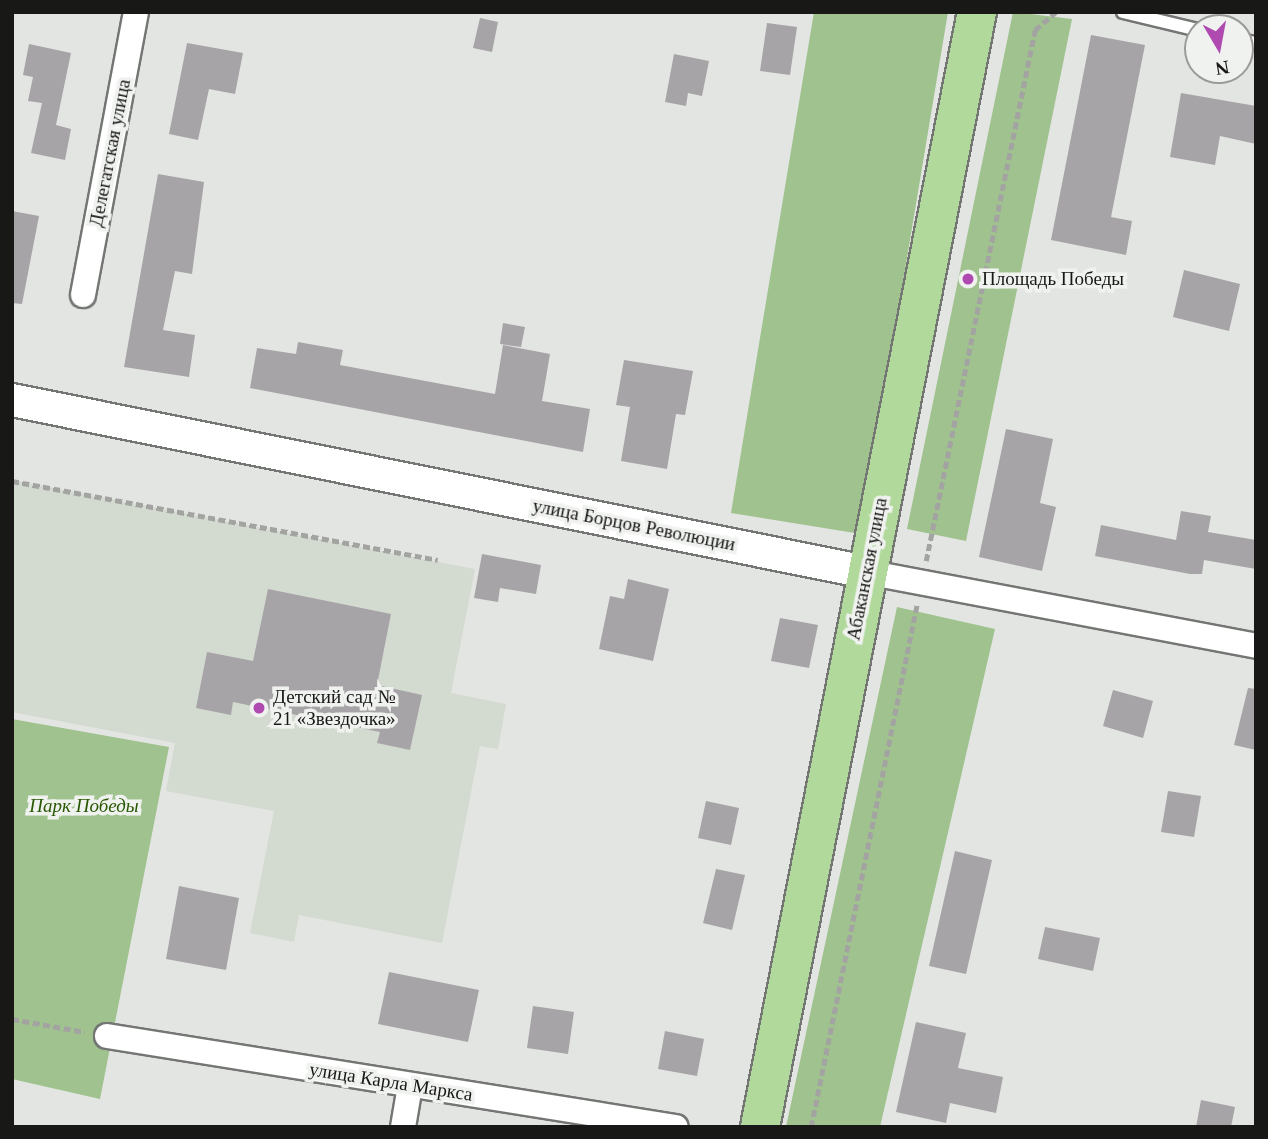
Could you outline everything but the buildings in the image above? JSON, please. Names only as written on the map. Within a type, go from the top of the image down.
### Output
[{"type":"main road","name":"Абаканская улица","points":[[760,1127],[977,12]]},
{"type":"street","name":"Делегатская улица","points":[[83,295],[136,12]]},
{"type":"street","name":"улица Борцов Революции","points":[[12,400],[866,572],[1256,646]]},
{"type":"street","name":"улица Карла Маркса","points":[[107,1036],[676,1127]]},
{"type":"street","points":[[403,1127],[410,1086]]},
{"type":"lane","points":[[1123,12],[1184,27]]},
{"type":"path","points":[[12,481],[438,560]]},
{"type":"path","points":[[12,1019],[107,1036]]},
{"type":"shaded area","name":"Детский сад № 21 «Звездочка»","points":[[12,480],[475,569],[451,693],[506,704],[498,749],[480,746],[442,943],[299,915],[294,942],[250,933],[274,811],[166,791],[175,743],[12,712]]},
{"type":"green space","points":[[814,12],[948,12],[861,534],[731,513]]},
{"type":"green space","points":[[1013,12],[1072,19],[966,541],[907,529]]},
{"type":"green space","points":[[897,607],[995,629],[880,1127],[786,1127]]},
{"type":"green space","name":"Парк Победы","points":[[12,719],[169,747],[100,1099],[12,1079]]},
{"type":"place","name":"Площадь Победы","points":[[968,279]]},
{"type":"place","name":"Детский сад № 21 «Звездочка»","points":[[259,708]]}]
